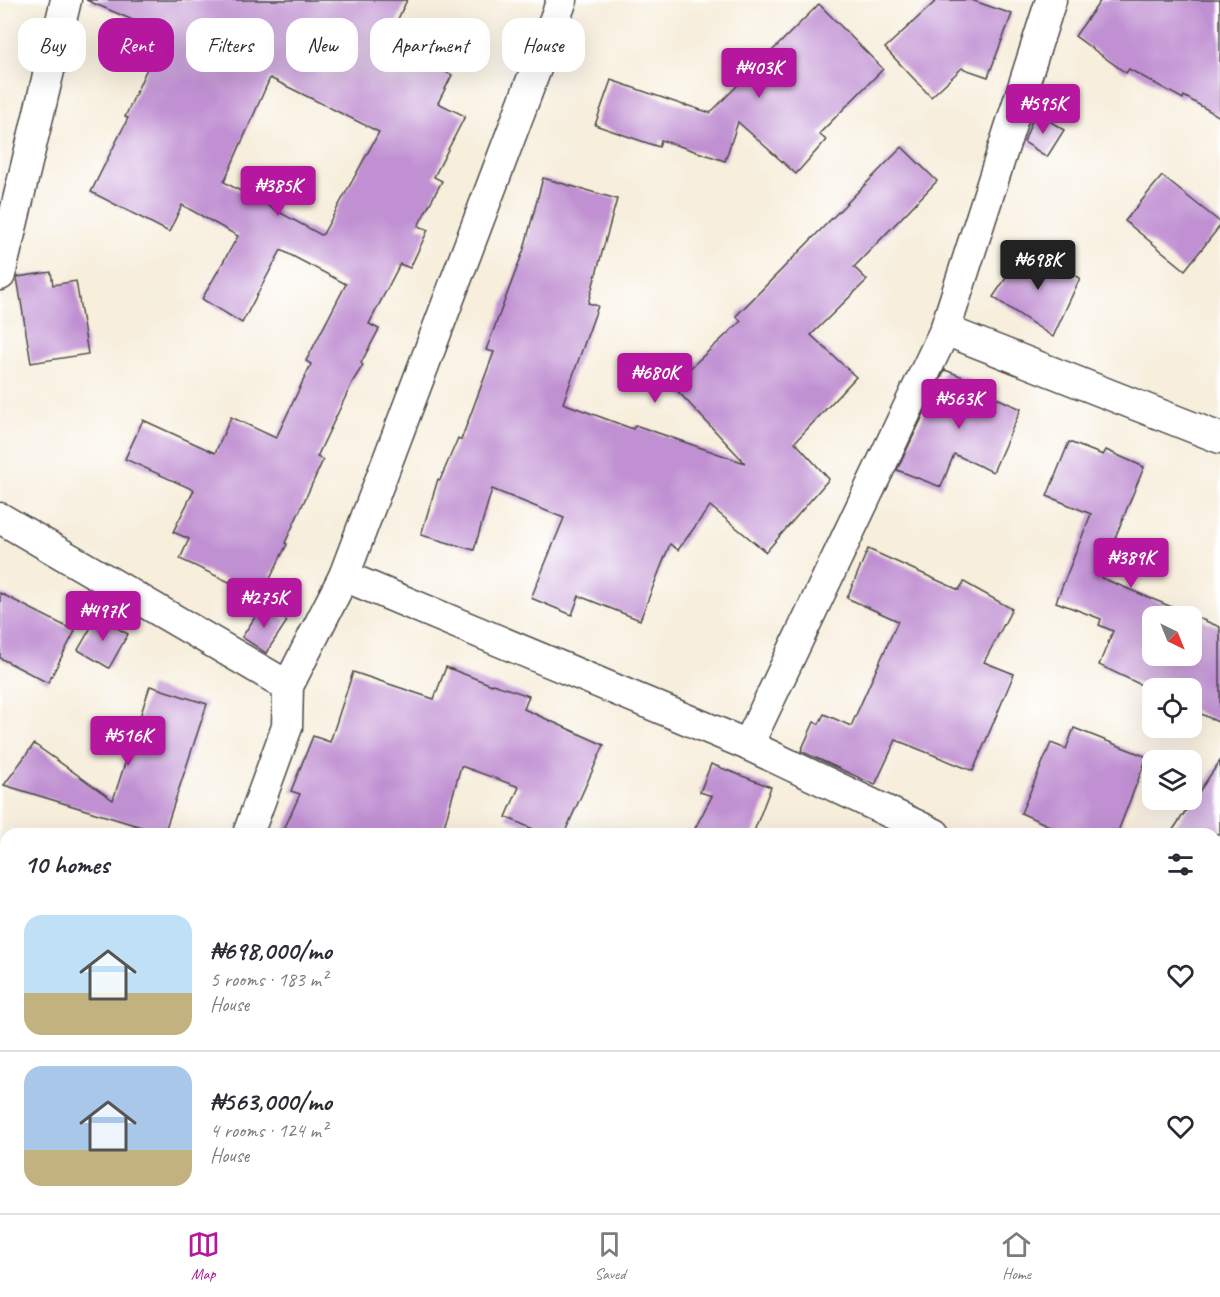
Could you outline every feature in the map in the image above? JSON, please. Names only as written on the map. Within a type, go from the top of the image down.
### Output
[{"type":"street","points":[[0,275],[66,0]]},
{"type":"street","points":[[250,828],[288,728],[288,686],[344,576],[562,0]]},
{"type":"street","points":[[748,745],[945,330],[1051,0]]},
{"type":"street","points":[[945,330],[1220,438]]},
{"type":"street","points":[[0,518],[288,686]]},
{"type":"street","points":[[344,576],[748,745],[922,828]]},
{"type":"building","points":[[86,0],[407,0],[398,18],[370,18],[370,72],[446,72],[452,75],[438,103],[465,116],[434,177],[442,181],[418,226],[428,230],[410,268],[400,264],[369,324],[379,329],[317,457],[323,460],[285,543],[287,544],[261,597],[180,559],[189,539],[173,532],[194,490],[125,459],[143,420],[215,453],[231,417],[276,438],[311,364],[306,361],[346,284],[281,250],[242,323],[202,299],[238,236],[182,205],[169,232],[91,192],[128,118],[125,117],[145,72],[174,72],[174,18],[128,18]],"holes":[[[270,78],[379,132],[321,235],[224,182]]]},
{"type":"building","points":[[937,0],[971,0],[1012,14],[988,77],[962,68],[931,97],[885,48]]},
{"type":"building","points":[[1101,0],[1220,0],[1220,117],[1129,69],[1126,73],[1075,36]]},
{"type":"building","points":[[819,4],[883,69],[819,134],[826,140],[796,174],[738,122],[725,161],[661,140],[659,147],[595,125],[611,80],[710,113]]},
{"type":"building","points":[[1033,118],[1045,118],[1064,130],[1047,157],[1024,142]]},
{"type":"building","points":[[902,147],[937,181],[854,267],[867,280],[811,335],[856,377],[795,442],[829,479],[766,552],[710,506],[678,550],[670,544],[640,620],[579,596],[572,615],[531,598],[564,518],[492,489],[474,550],[421,535],[438,479],[440,480],[458,438],[461,440],[494,352],[486,350],[524,249],[543,178],[617,199],[588,303],[598,306],[563,403],[633,429],[635,425],[745,463],[672,385],[741,321],[736,316]]},
{"type":"building","points":[[1162,176],[1220,222],[1220,226],[1185,270],[1125,221]]},
{"type":"building","points":[[1027,247],[1080,278],[1053,337],[993,297]]},
{"type":"building","points":[[51,272],[53,285],[76,281],[88,354],[31,363],[17,277]]},
{"type":"building","points":[[945,370],[981,384],[979,390],[1021,409],[993,472],[954,454],[941,487],[897,470]]},
{"type":"building","points":[[1069,442],[1103,455],[1106,450],[1144,467],[1115,538],[1117,538],[1102,578],[1169,606],[1142,606],[1142,666],[1202,666],[1202,620],[1220,627],[1220,723],[1202,714],[1202,678],[1142,678],[1142,685],[1099,665],[1113,631],[1099,625],[1101,619],[1056,602],[1091,514],[1047,496]]},
{"type":"building","points":[[868,549],[959,590],[964,582],[1012,609],[984,662],[1014,674],[973,771],[896,740],[875,785],[801,751],[814,722],[819,724],[824,714],[851,726],[898,621],[847,598]]},
{"type":"building","points":[[0,593],[75,631],[48,683],[0,658]]},
{"type":"building","points":[[263,605],[287,621],[266,653],[242,637]]},
{"type":"building","points":[[97,617],[128,634],[109,668],[78,650]]},
{"type":"building","points":[[446,667],[492,685],[529,696],[524,709],[604,745],[567,828],[531,828],[506,817],[519,787],[461,766],[444,828],[285,828],[300,794],[291,791],[313,736],[330,742],[353,672],[434,699]]},
{"type":"building","points":[[150,686],[207,704],[166,828],[144,828],[4,785],[34,744],[113,800]]},
{"type":"building","points":[[1074,728],[1142,755],[1142,770],[1119,828],[1054,828],[1021,813],[1051,743],[1066,749]]},
{"type":"building","points":[[1220,761],[1220,828],[1174,828],[1186,810],[1202,810],[1202,787]]},
{"type":"building","points":[[711,764],[771,787],[755,828],[695,828],[712,796],[700,792]]}]
